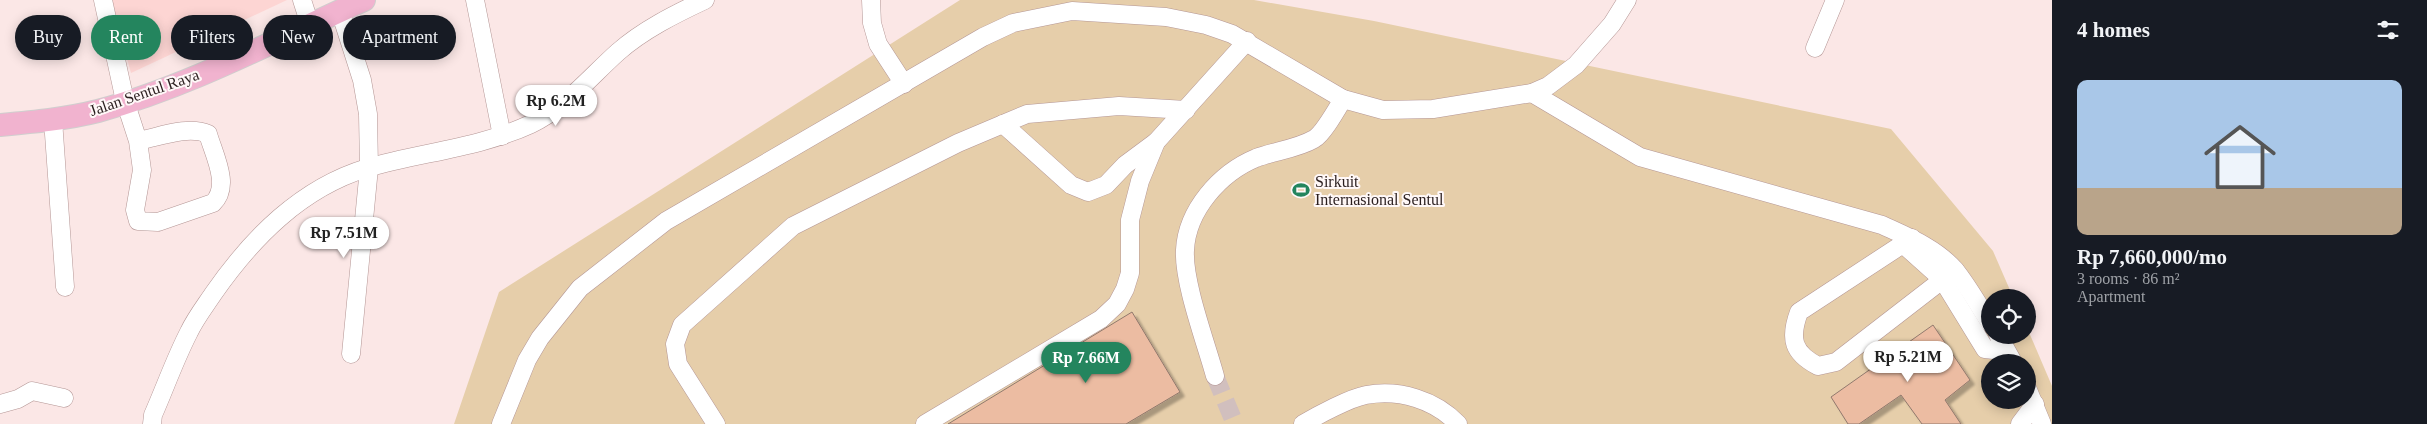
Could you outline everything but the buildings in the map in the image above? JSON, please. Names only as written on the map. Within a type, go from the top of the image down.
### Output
[{"type":"main road","name":"Jalan Sentul Raya","points":[[331,15],[364,0]]},
{"type":"main road","name":"Jalan Sentul Raya","points":[[0,125],[53,120],[98,110],[224,64],[263,46]]},
{"type":"street","points":[[103,0],[125,101],[138,141],[142,170],[135,210],[138,221],[158,222],[214,203],[220,196],[222,184],[208,134],[199,130],[138,141]]},
{"type":"street","points":[[302,0],[307,15]]},
{"type":"street","points":[[475,0],[502,136]]},
{"type":"street","points":[[152,424],[153,415],[189,331],[225,277],[251,245],[281,216],[309,194],[335,179],[369,168],[502,136],[533,123],[577,92],[619,51],[672,16],[705,0]]},
{"type":"street","points":[[871,0],[872,23],[878,44],[904,84]]},
{"type":"street","points":[[501,424],[527,360],[540,338],[580,288],[666,221],[983,37],[1012,23],[1072,11],[1166,17],[1206,24],[1247,41],[1343,99],[1383,110],[1433,109],[1532,93],[1548,86],[1576,65],[1612,24],[1627,0]]},
{"type":"street","points":[[1815,48],[1835,0]]},
{"type":"street","points":[[340,11],[362,80],[368,114],[369,168],[351,354]]},
{"type":"street","points":[[1003,124],[1071,185],[1088,192],[1106,185],[1125,165],[1156,142],[1247,41]]},
{"type":"street","points":[[1532,93],[1640,157],[1882,225],[1908,242],[1927,246],[1981,312]]},
{"type":"street","points":[[1215,376],[1188,276],[1185,250],[1192,222],[1202,202],[1220,181],[1254,159],[1315,138],[1343,99]]},
{"type":"street","points":[[716,424],[678,364],[675,344],[682,324],[793,226],[958,143],[1027,114],[1119,106],[1186,110]]},
{"type":"street","points":[[53,120],[65,287]]},
{"type":"street","points":[[925,424],[1101,319],[1117,304],[1125,290],[1130,273],[1130,220],[1140,181],[1156,142]]},
{"type":"street","points":[[1908,242],[1799,312],[1794,325],[1795,342],[1802,357],[1818,366],[1836,362],[1948,274]]},
{"type":"street","points":[[1948,274],[1981,341]]},
{"type":"street","points":[[1983,344],[1985,349],[1994,350],[1998,344]]},
{"type":"street","points":[[0,404],[18,399],[32,391],[64,398]]},
{"type":"street","points":[[1303,424],[1366,395],[1409,395],[1447,413],[1458,424]]},
{"type":"street","points":[[2020,424],[2026,409]]},
{"type":"street","points":[[2036,409],[2042,424]]},
{"type":"shaded area","points":[[111,0],[287,0],[253,16],[171,15],[171,54],[161,59],[161,15],[115,15]]},
{"type":"shaded area","name":"Sirkuit Internasional Sentul","points":[[960,0],[1254,0],[1374,21],[1891,129],[1993,251],[2010,289],[1981,289],[1981,344],[2034,344],[2052,386],[2052,424],[454,424],[499,292]]},
{"type":"shaded area","points":[[127,60],[159,60],[131,73]]},
{"type":"tunnel","points":[[1215,376],[1235,424]]},
{"type":"place","name":"Sirkuit Internasional Sentul","points":[[1301,190]]}]
